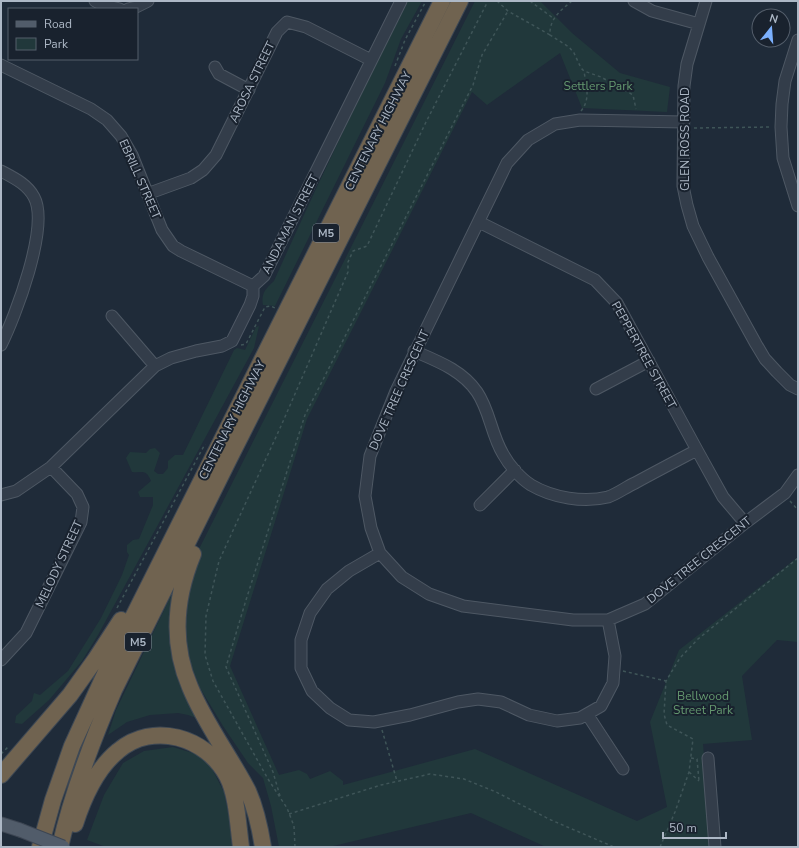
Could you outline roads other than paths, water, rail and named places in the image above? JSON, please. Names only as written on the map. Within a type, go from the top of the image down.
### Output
[{"type":"highway","name":"CENTENARY HIGHWAY","points":[[40,847],[53,800],[72,746],[110,663],[442,1]]},
{"type":"highway","name":"CENTENARY HIGHWAY","points":[[60,847],[81,772],[97,729],[114,690],[460,1]]},
{"type":"highway","points":[[229,459],[230,473],[196,546],[181,585],[178,612],[178,638],[181,662],[193,695],[248,792],[256,813],[263,847]]},
{"type":"highway","points":[[1,775],[84,677],[123,616],[160,547],[171,542]]},
{"type":"highway","points":[[68,847],[85,800],[96,778],[110,758],[126,745],[146,737],[156,735],[175,736],[186,739],[203,748],[216,760],[230,783],[235,805],[241,847]]},
{"type":"main road","points":[[1,824],[63,847]]},
{"type":"street","points":[[95,1],[116,8]]},
{"type":"street","points":[[132,8],[148,1]]},
{"type":"street","name":"ANDAMAN STREET","points":[[155,366],[171,358],[222,346],[232,341],[250,305],[253,296],[253,286],[264,276],[401,1]]},
{"type":"street","points":[[634,1],[652,11],[699,24]]},
{"type":"street","name":"GLEN ROSS ROAD","points":[[706,1],[687,64],[684,86],[684,186],[693,226],[708,257],[765,358],[790,385],[798,389]]},
{"type":"street","name":"AROSA STREET","points":[[147,194],[191,178],[203,170],[216,155],[277,32],[287,22],[306,27],[371,60]]},
{"type":"street","points":[[798,40],[785,81],[781,127],[783,158],[798,206]]},
{"type":"street","name":"EBRILL STREET","points":[[1,65],[91,109],[107,120],[121,136],[132,155],[162,230],[173,246],[253,286]]},
{"type":"street","points":[[215,67],[218,74],[248,90]]},
{"type":"street","name":"DOVE TREE CRESCENT","points":[[684,125],[580,120],[555,124],[528,140],[507,163],[414,351],[370,456],[365,496],[372,528],[380,553],[402,577],[429,594],[463,606],[573,620],[608,620],[645,604],[745,523],[785,493],[798,475]]},
{"type":"street","points":[[1,171],[21,182],[35,198],[38,213],[37,232],[28,275],[10,327],[1,345]]},
{"type":"street","name":"PEPPERTREE STREET","points":[[479,222],[595,280],[617,303],[723,497],[745,523]]},
{"type":"street","points":[[1,495],[16,491],[51,467],[155,366],[112,316]]},
{"type":"street","points":[[414,351],[447,365],[464,378],[477,392],[487,411],[502,453],[515,470],[531,485],[554,495],[581,500],[608,497],[697,450]]},
{"type":"street","points":[[596,390],[649,362]]},
{"type":"street","name":"MELODY STREET","points":[[1,660],[26,633],[81,522],[83,507],[78,494],[51,467]]},
{"type":"street","points":[[480,505],[515,470]]},
{"type":"street","points":[[380,553],[349,571],[328,589],[310,612],[301,640],[301,668],[312,691],[330,708],[349,720],[380,721],[478,698],[501,702],[529,715],[557,721],[580,718],[601,706],[613,683],[615,656],[608,620]]},
{"type":"street","points":[[587,714],[623,769]]},
{"type":"street","points":[[708,758],[716,847]]},
{"type":"park label","name":"Settlers Park","points":[[598,86]]},
{"type":"park label","name":"Bellwood Street Park","points":[[703,703]]}]
